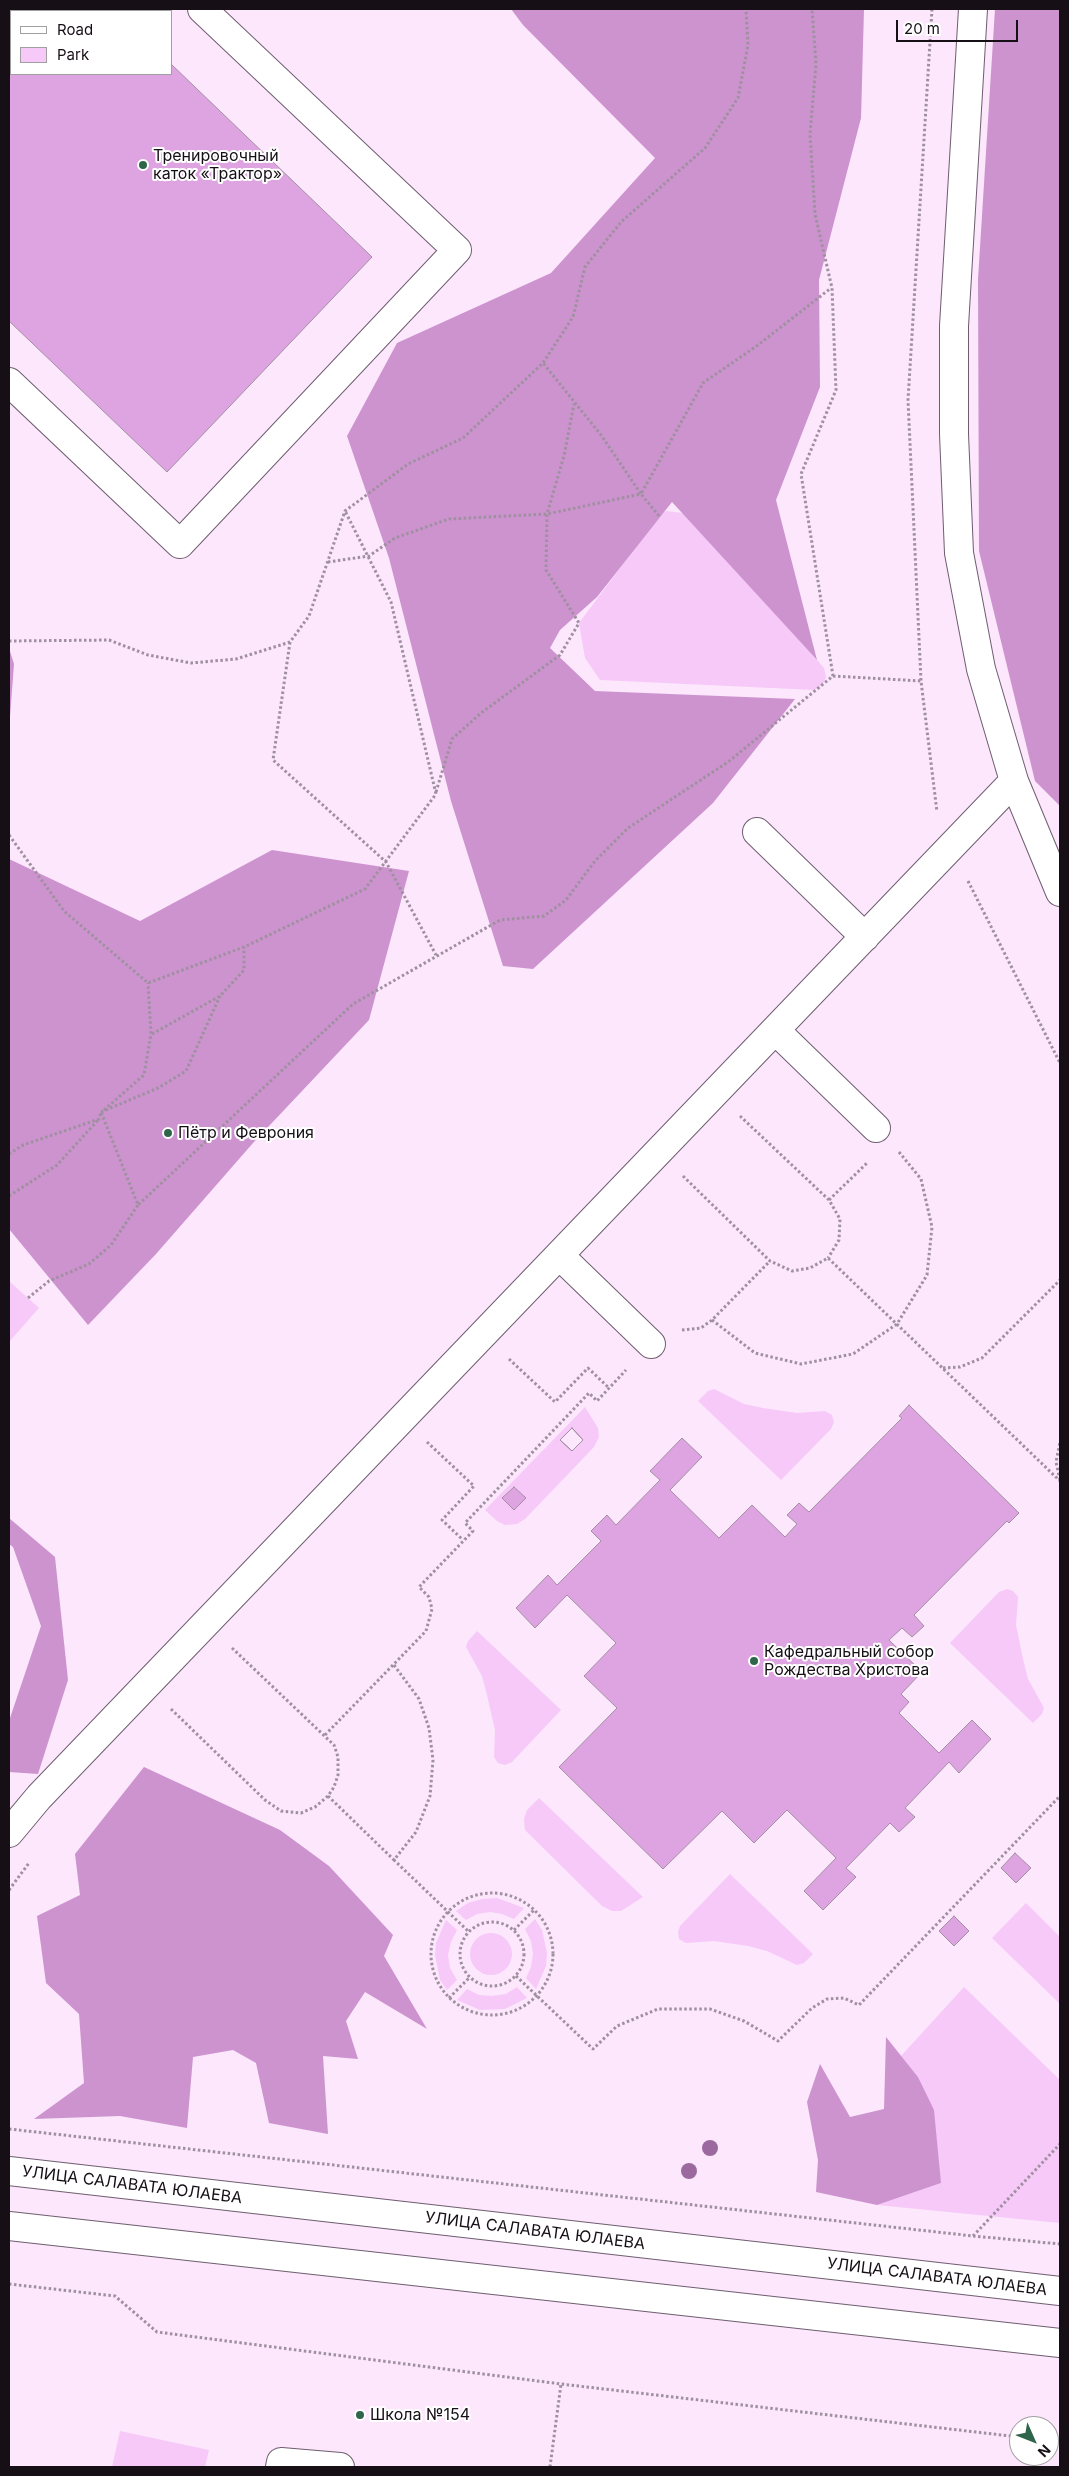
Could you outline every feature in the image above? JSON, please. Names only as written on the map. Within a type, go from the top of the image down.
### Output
[{"type":"main road","points":[[9,382],[180,544],[457,250],[202,9]]},
{"type":"main road","points":[[973,9],[954,326],[954,434],[959,553],[982,669],[1014,781],[1060,892]]},
{"type":"main road","points":[[9,1833],[46,1790],[1014,781]]},
{"type":"main road","points":[[757,832],[865,937]]},
{"type":"main road","points":[[775,1030],[882,1134]]},
{"type":"main road","points":[[559,1256],[651,1344]]},
{"type":"main road","name":"УЛИЦА САЛАВАТА ЮЛАЕВА","points":[[9,2170],[1060,2291]]},
{"type":"main road","points":[[9,2226],[1060,2343]]},
{"type":"main road","points":[[280,2467],[281,2462],[340,2467]]},
{"type":"path","points":[[436,955],[386,862],[273,760],[290,642],[309,616],[345,511],[408,464],[463,438],[543,363],[573,317],[585,267],[621,222],[705,148],[738,98],[748,45],[746,9]]},
{"type":"path","points":[[812,9],[816,64],[810,134],[815,214],[832,288],[836,390],[801,474],[833,676]]},
{"type":"path","points":[[328,562],[368,556],[395,538],[449,519],[547,514],[642,494],[703,383],[758,345],[832,288]]},
{"type":"path","points":[[543,363],[601,435],[658,516]]},
{"type":"path","points":[[148,983],[244,946],[365,889],[436,794],[452,739],[481,713],[560,655],[579,623],[546,570],[547,514],[564,456],[574,403]]},
{"type":"path","points":[[345,511],[391,602],[436,794]]},
{"type":"path","points":[[9,641],[109,640],[148,655],[191,663],[236,659],[290,642]]},
{"type":"path","points":[[28,1298],[50,1281],[89,1264],[111,1246],[138,1205],[353,1004],[500,920],[544,916],[566,900],[595,861],[628,828],[728,762],[833,676],[921,681]]},
{"type":"path","points":[[9,836],[64,911],[148,983],[151,1034],[144,1075],[101,1112],[99,1119],[56,1165],[9,1196]]},
{"type":"path","points":[[101,1112],[158,1088],[186,1071],[220,996],[244,970],[244,946]]},
{"type":"path","points":[[151,1034],[220,996]]},
{"type":"path","points":[[101,1112],[138,1205]]},
{"type":"path","points":[[679,1172],[770,1261],[792,1271],[810,1268],[828,1258],[839,1240],[840,1220],[829,1200],[736,1112]]},
{"type":"path","points":[[9,1154],[23,1145],[99,1119]]},
{"type":"path","points":[[770,1261],[712,1320],[755,1353],[801,1364],[853,1354],[896,1324],[927,1275],[932,1227],[921,1179],[882,1134],[829,1200]]},
{"type":"path","points":[[828,1258],[1060,1481]]},
{"type":"path","points":[[943,1368],[960,1367],[982,1358],[1060,1280]]},
{"type":"path","points":[[325,1735],[426,1631],[432,1609],[428,1597],[419,1587],[473,1531],[465,1523],[589,1393],[597,1401],[651,1344]]},
{"type":"path","points":[[504,1355],[555,1402],[588,1368],[609,1388]]},
{"type":"path","points":[[424,1440],[474,1486],[442,1520],[463,1540]]},
{"type":"path","points":[[1060,1442],[1056,1462],[1060,1481]]},
{"type":"path","points":[[170,1708],[265,1800],[281,1810],[301,1813],[315,1807],[328,1796],[334,1787],[338,1775],[338,1757],[334,1745],[229,1645]]},
{"type":"path","points":[[394,1665],[419,1699],[429,1728],[433,1760],[430,1796],[416,1832],[394,1860]]},
{"type":"path","points":[[328,1796],[468,1931]]},
{"type":"path","points":[[516,1976],[592,2049],[617,2026],[658,2008],[710,2009],[744,2021],[778,2041],[812,2008],[827,1999],[844,1998],[859,2005],[1060,1796]]},
{"type":"path","points":[[482,1893],[501,1893],[519,1898],[535,1909],[547,1924],[553,1943],[553,1963],[548,1981],[536,1997],[521,2009],[503,2015],[484,2016],[465,2010],[449,1998],[438,1983],[432,1965],[431,1945],[437,1927],[448,1911],[463,1899],[482,1893]]},
{"type":"path","points":[[514,1930],[535,1909]]},
{"type":"path","points":[[491,1920],[504,1923],[514,1930],[522,1940],[524,1953],[522,1965],[516,1976],[505,1984],[493,1986],[480,1984],[469,1978],[462,1967],[459,1954],[461,1942],[468,1931],[479,1924],[491,1920]]},
{"type":"path","points":[[449,1998],[469,1978]]},
{"type":"path","points":[[9,2129],[973,2236],[1060,2244]]},
{"type":"path","points":[[973,2236],[1060,2144]]},
{"type":"path","points":[[9,2284],[115,2296],[157,2332],[561,2384],[1009,2436]]},
{"type":"path","points":[[550,2467],[561,2384]]},
{"type":"green space","points":[[666,511],[683,513],[817,660],[824,668],[826,677],[823,684],[815,690],[600,680],[585,658],[579,623],[659,516]]},
{"type":"green space","points":[[9,1281],[39,1308],[9,1342]]},
{"type":"green space","points":[[714,1389],[744,1404],[763,1408],[797,1413],[825,1411],[832,1415],[834,1422],[831,1429],[781,1480],[698,1401],[708,1391]]},
{"type":"green space","points":[[585,1407],[598,1428],[599,1437],[594,1447],[525,1519],[517,1524],[505,1525],[497,1521],[485,1510]],"holes":[[[572,1428],[583,1440],[572,1451],[560,1440]],[[514,1487],[525,1498],[514,1510],[502,1498]]]},
{"type":"green space","points":[[1007,1589],[1013,1591],[1018,1597],[1016,1625],[1023,1659],[1028,1679],[1044,1708],[1042,1714],[1033,1723],[950,1643],[999,1592]]},
{"type":"green space","points":[[477,1631],[561,1710],[512,1762],[505,1765],[498,1763],[494,1757],[495,1730],[487,1695],[482,1676],[466,1647],[468,1641]]},
{"type":"green space","points":[[539,1798],[643,1897],[621,1911],[612,1911],[602,1906],[525,1830],[524,1819],[527,1810]]},
{"type":"green space","points":[[730,1874],[813,1954],[804,1963],[797,1965],[767,1951],[748,1946],[714,1941],[686,1943],[679,1939],[678,1932],[680,1926]]},
{"type":"green space","points":[[497,1898],[524,1908],[514,1919],[490,1912],[477,1914],[466,1920],[456,1911],[468,1903],[482,1899]]},
{"type":"green space","points":[[1026,1903],[1060,1937],[1060,2004],[992,1938]]},
{"type":"green space","points":[[535,1919],[542,1930],[547,1953],[546,1966],[536,1989],[526,1978],[531,1967],[533,1954],[531,1941],[525,1929]]},
{"type":"green space","points":[[446,1920],[457,1930],[451,1942],[448,1955],[450,1968],[457,1980],[447,1990],[440,1980],[435,1955],[436,1943]]},
{"type":"green space","points":[[495,1933],[503,1936],[509,1942],[512,1954],[509,1966],[503,1972],[487,1975],[479,1972],[473,1966],[470,1950],[473,1942],[479,1936]]},
{"type":"green space","points":[[517,1987],[527,1998],[505,2009],[480,2010],[457,2000],[467,1989],[479,1995],[492,1996],[506,1994]]},
{"type":"green space","points":[[964,1987],[1060,2080],[1060,2223],[877,2205],[941,2183],[918,2077],[901,2056]]},
{"type":"green space","points":[[120,2431],[209,2450],[205,2467],[112,2467]]},
{"type":"shaded area","points":[[511,9],[864,9],[861,118],[819,280],[820,387],[776,500],[817,660],[672,502],[597,597],[560,630],[550,648],[595,691],[795,699],[713,803],[533,969],[503,966],[451,801],[389,558],[347,436],[397,343],[551,273],[655,158],[523,25]]},
{"type":"shaded area","points":[[995,9],[1060,9],[1060,806],[1035,781],[979,551],[978,279]]},
{"type":"shaded area","points":[[9,648],[14,664],[9,730]]},
{"type":"shaded area","points":[[272,850],[409,871],[369,1020],[253,1143],[156,1254],[88,1325],[9,1229],[9,859],[140,921]]},
{"type":"shaded area","points":[[9,1518],[55,1557],[68,1680],[38,1774],[9,1772],[9,1721],[41,1626],[13,1547],[9,1544]]},
{"type":"shaded area","points":[[144,1767],[280,1830],[329,1866],[393,1935],[384,1956],[427,2029],[365,1992],[346,2021],[358,2059],[323,2056],[328,2134],[269,2123],[256,2063],[233,2050],[193,2057],[187,2128],[120,2116],[34,2119],[84,2083],[79,2014],[46,1983],[37,1916],[80,1895],[75,1854]]},
{"type":"shaded area","points":[[886,2037],[918,2077],[934,2110],[941,2183],[877,2205],[816,2192],[818,2160],[807,2102],[820,2064],[850,2117],[884,2109]]},
{"type":"building","name":"Тренировочный каток «Трактор»","points":[[9,9],[114,10],[10,10],[10,75],[172,75],[172,65],[372,257],[167,472],[9,321]]},
{"type":"building","name":"Кафедральный собор Рождества Христова","points":[[909,1405],[1019,1513],[1009,1523],[1007,1521],[914,1615],[924,1626],[912,1637],[902,1628],[889,1640],[922,1672],[901,1694],[909,1702],[899,1713],[939,1753],[972,1720],[991,1739],[959,1773],[949,1762],[905,1808],[915,1817],[899,1832],[890,1823],[846,1868],[856,1877],[823,1910],[804,1891],[836,1858],[787,1810],[754,1843],[722,1811],[663,1869],[559,1767],[617,1708],[584,1676],[616,1643],[567,1595],[535,1628],[516,1608],[548,1575],[557,1585],[601,1541],[591,1531],[607,1515],[616,1525],[660,1480],[650,1471],[682,1438],[702,1457],[670,1490],[719,1538],[752,1505],[785,1537],[797,1524],[787,1515],[799,1503],[809,1512],[902,1418],[899,1416]]},
{"type":"building","points":[[572,1428],[583,1440],[572,1451],[560,1440]]},
{"type":"building","points":[[572,1428],[583,1440],[572,1451],[560,1440]]},
{"type":"building","points":[[514,1487],[526,1498],[514,1510],[502,1498]]},
{"type":"building","points":[[1015,1853],[1031,1868],[1016,1883],[1001,1868]]},
{"type":"building","points":[[954,1916],[969,1931],[954,1946],[939,1931]]},
{"type":"place","name":"Тренировочный каток «Трактор»","points":[[143,165]]},
{"type":"place","name":"Пётр и Феврония","points":[[168,1133]]},
{"type":"place","name":"Кафедральный собор Рождества Христова","points":[[754,1661]]},
{"type":"place","name":"Школа №154","points":[[360,2415]]}]
